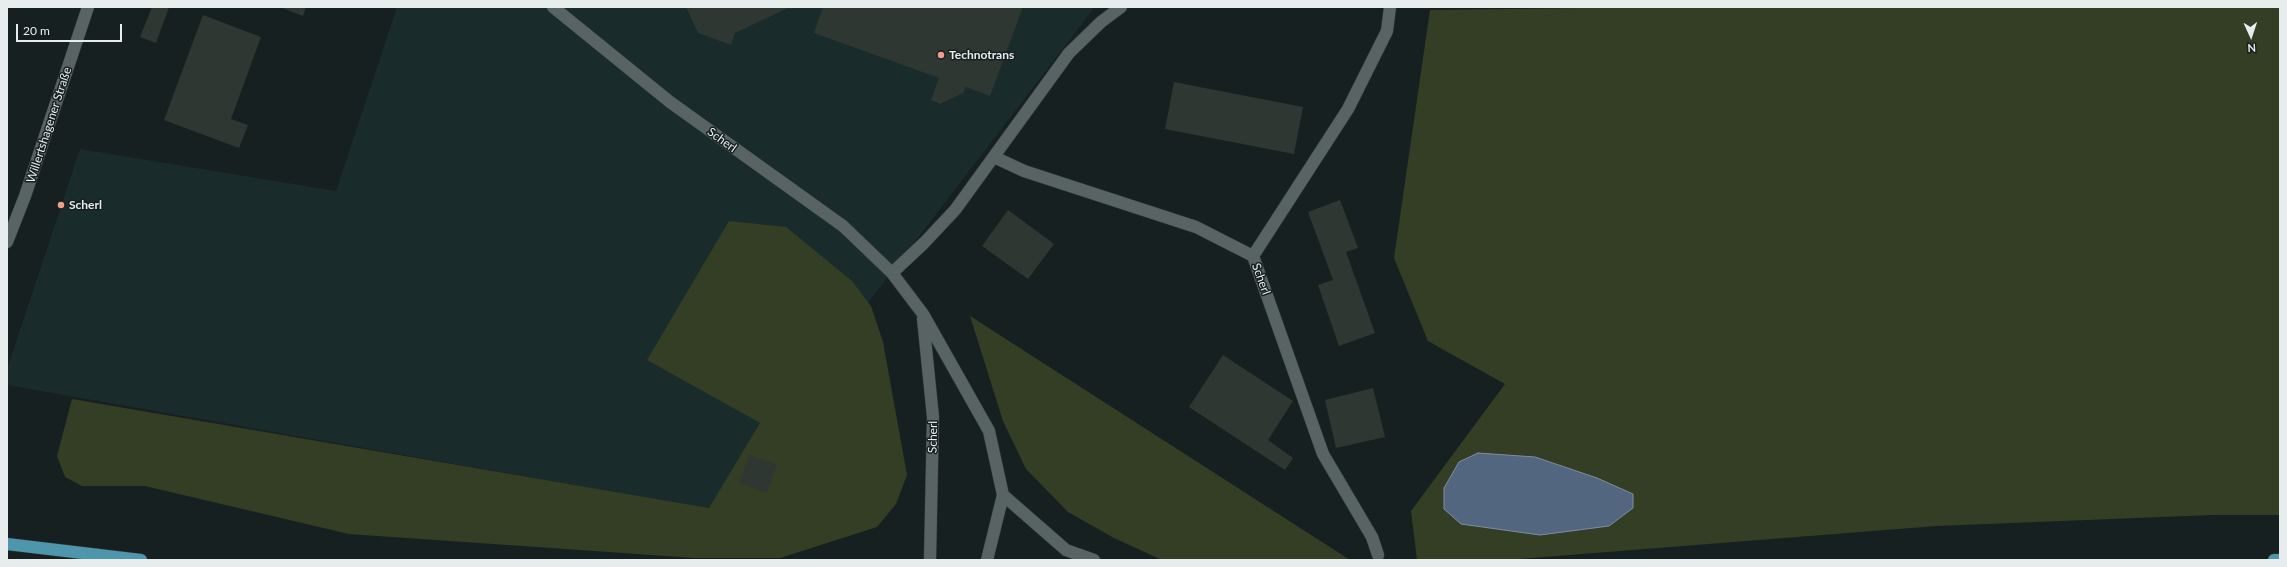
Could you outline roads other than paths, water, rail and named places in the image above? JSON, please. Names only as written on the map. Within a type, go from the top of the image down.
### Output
[{"type":"main road","points":[[7,544],[141,560]]},
{"type":"main road","points":[[2274,560],[2280,560]]},
{"type":"street","name":"Willertshagener Straße","points":[[7,242],[26,196],[88,7]]},
{"type":"street","name":"Scherl","points":[[552,7],[670,102],[843,226],[892,273],[923,314],[989,432],[1003,495],[987,560]]},
{"type":"street","points":[[892,273],[924,243],[955,210],[1069,54],[1101,22],[1121,7]]},
{"type":"street","points":[[1253,256],[1355,96],[1387,31],[1390,7]]},
{"type":"street","name":"Scherl","points":[[994,157],[1024,171],[1196,227],[1253,256],[1323,454],[1372,537],[1378,555]]},
{"type":"street","name":"Scherl","points":[[923,314],[933,417],[930,560]]},
{"type":"street","points":[[1003,495],[1066,550],[1094,560]]},
{"type":"water","points":[[1478,453],[1535,457],[1597,478],[1633,494],[1633,508],[1609,526],[1540,535],[1461,524],[1444,509],[1444,488],[1459,462]]},
{"type":"place","name":"Technotrans","points":[[941,55]]},
{"type":"place","name":"Scherl","points":[[61,205]]}]
